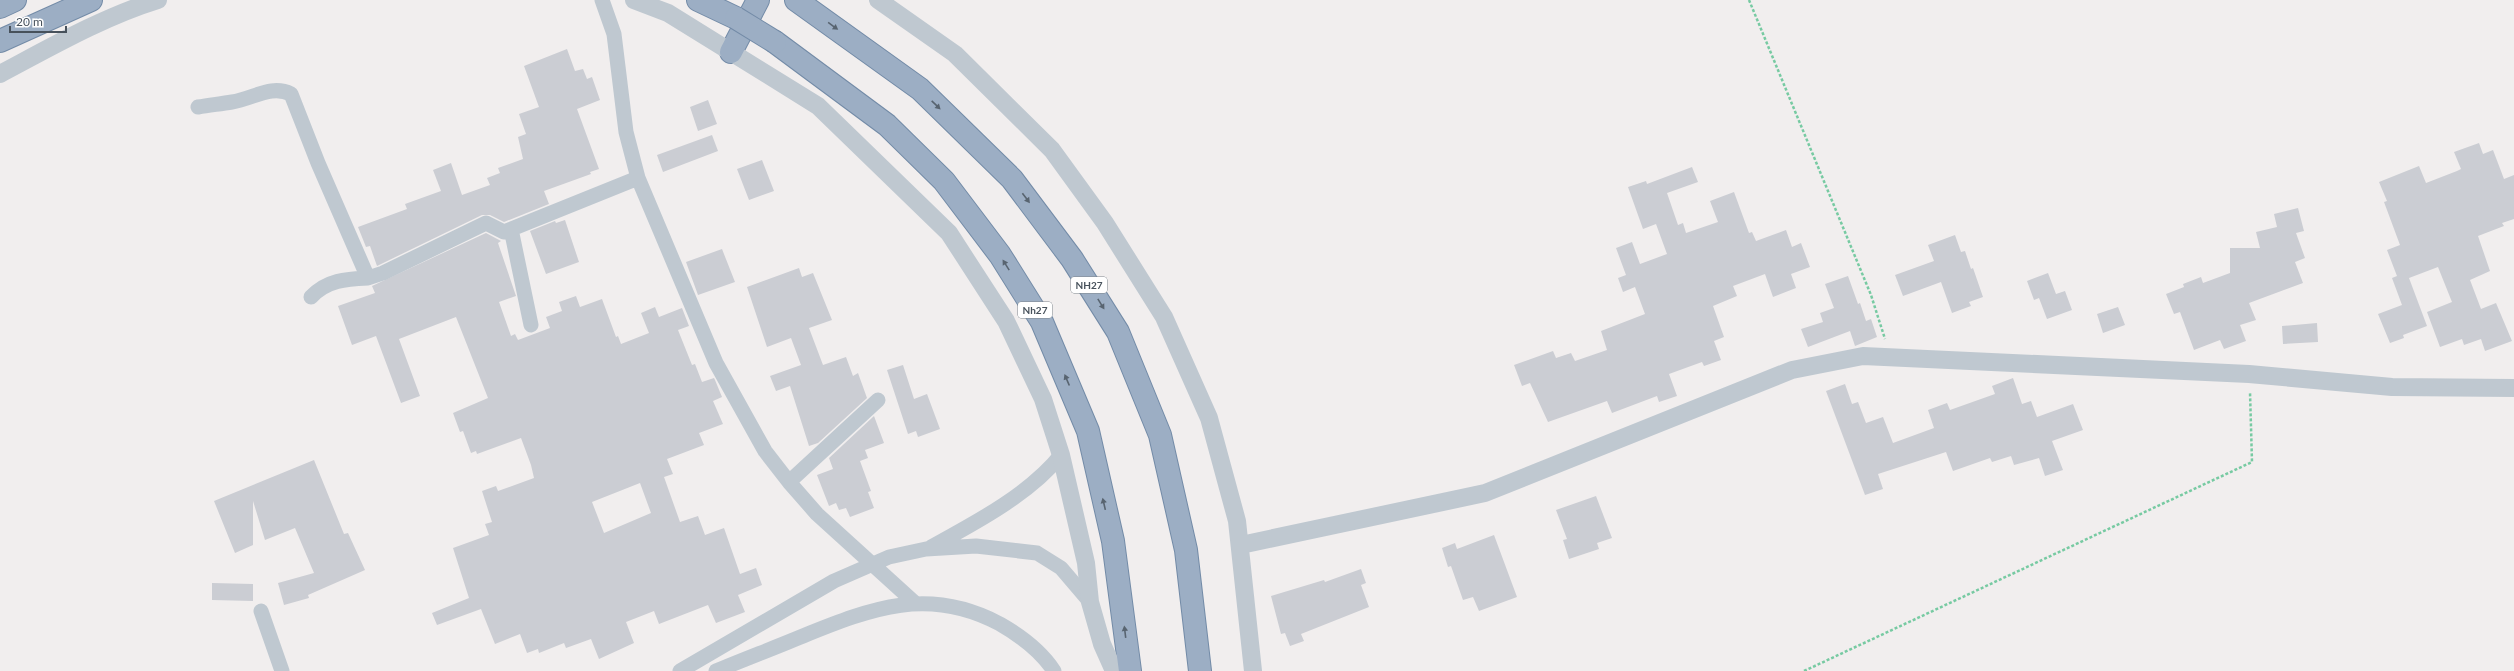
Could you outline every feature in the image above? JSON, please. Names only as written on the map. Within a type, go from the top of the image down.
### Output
[{"type":"highway","points":[[0,7],[15,0]]},
{"type":"highway","points":[[0,41],[91,0]]},
{"type":"highway","name":"Nh27","points":[[698,0],[736,18],[776,42],[887,125],[944,181],[1000,255],[1042,322],[1088,431],[1113,541],[1130,671]]},
{"type":"highway","points":[[731,52],[758,0]]},
{"type":"highway","name":"NH27","points":[[799,1],[920,89],[1012,179],[1072,259],[1118,332],[1160,435],[1186,550],[1200,671]]},
{"type":"street","points":[[0,74],[57,44],[143,5],[158,0]]},
{"type":"street","points":[[602,0],[614,34],[626,132],[638,178],[716,363],[765,451],[789,482],[817,514],[916,603]]},
{"type":"street","points":[[634,0],[668,13],[818,106],[949,233],[1006,321],[1043,399],[1061,455],[1086,563],[1090,602],[1102,644],[1114,671]]},
{"type":"street","points":[[878,0],[960,59],[1052,150],[1105,223],[1164,317],[1209,418],[1237,521],[1241,545],[1253,671]]},
{"type":"street","points":[[198,107],[233,102],[273,90],[283,90],[292,94],[318,163],[368,278]]},
{"type":"street","points":[[311,297],[321,287],[333,282],[368,278],[382,273],[486,223],[504,232],[638,178]]},
{"type":"street","points":[[511,229],[531,325]]},
{"type":"street","points":[[1241,545],[1485,493],[1792,370],[1863,356],[2249,374],[2392,387],[2514,388]]},
{"type":"street","points":[[789,482],[878,400]]},
{"type":"street","points":[[926,549],[962,530],[1031,485],[1061,455]]},
{"type":"street","points":[[680,671],[834,581],[889,557],[926,549],[976,546],[1038,553],[1061,568],[1090,602]]},
{"type":"street","points":[[716,671],[848,617],[916,603],[941,604],[981,614],[1018,634],[1047,660],[1054,671]]},
{"type":"street","points":[[261,611],[282,671]]},
{"type":"path","points":[[1748,0],[1871,295],[1891,357]]},
{"type":"path","points":[[1804,671],[2252,462],[2249,374]]},
{"type":"building","points":[[567,49],[575,71],[583,69],[587,79],[592,77],[600,100],[577,109],[599,169],[590,172],[591,174],[544,191],[549,204],[504,222],[490,215],[482,215],[377,266],[370,246],[366,247],[358,227],[407,209],[405,204],[441,191],[433,170],[451,163],[462,195],[490,185],[487,178],[500,173],[498,168],[523,159],[518,137],[526,134],[519,114],[539,107],[524,66]]},
{"type":"building","points":[[708,100],[717,124],[698,131],[690,107]]},
{"type":"building","points":[[712,135],[718,151],[663,172],[657,155]]},
{"type":"building","points":[[2479,143],[2483,154],[2493,150],[2504,179],[2514,175],[2514,219],[2502,223],[2504,226],[2478,236],[2490,271],[2470,280],[2481,309],[2496,303],[2512,341],[2485,351],[2481,339],[2464,345],[2462,339],[2440,347],[2427,312],[2452,302],[2438,267],[2409,278],[2427,326],[2403,335],[2404,338],[2390,343],[2378,314],[2402,305],[2392,278],[2397,276],[2387,250],[2400,245],[2384,202],[2387,201],[2379,182],[2419,166],[2426,183],[2457,171],[2461,169],[2454,152]]},
{"type":"building","points":[[762,160],[774,191],[749,200],[737,169]]},
{"type":"building","points":[[1692,167],[1698,182],[1667,193],[1678,225],[1683,223],[1686,233],[1718,222],[1710,201],[1734,192],[1749,233],[1752,232],[1756,241],[1786,230],[1792,247],[1801,243],[1810,267],[1791,274],[1796,288],[1773,297],[1765,274],[1733,286],[1737,296],[1713,306],[1724,337],[1714,341],[1721,360],[1704,366],[1702,362],[1669,374],[1677,396],[1659,402],[1657,396],[1612,413],[1607,401],[1548,422],[1530,383],[1522,386],[1514,365],[1553,351],[1556,358],[1571,353],[1575,361],[1607,350],[1601,331],[1645,314],[1635,287],[1623,292],[1618,278],[1626,275],[1616,248],[1632,242],[1640,264],[1667,254],[1656,224],[1643,229],[1628,187],[1646,181],[1647,184]]},
{"type":"building","points":[[2298,208],[2304,231],[2296,233],[2305,258],[2295,262],[2303,283],[2249,303],[2256,320],[2240,325],[2246,341],[2224,349],[2220,340],[2194,350],[2180,312],[2174,314],[2166,294],[2184,287],[2183,284],[2201,277],[2203,283],[2230,273],[2230,248],[2260,248],[2256,232],[2277,227],[2274,214]]},
{"type":"building","points":[[565,220],[579,262],[546,274],[530,231],[555,221],[556,223]]},
{"type":"building","points":[[486,233],[501,241],[498,243],[516,296],[499,302],[511,336],[515,334],[518,340],[550,328],[546,317],[562,311],[559,302],[576,296],[580,307],[602,299],[616,337],[618,336],[621,344],[649,333],[641,313],[655,307],[659,317],[682,308],[689,326],[678,330],[692,365],[695,364],[702,382],[714,378],[715,380],[722,397],[713,401],[723,424],[699,433],[704,445],[667,459],[673,474],[664,477],[680,522],[698,516],[705,535],[724,528],[740,574],[756,568],[762,585],[738,595],[745,612],[716,623],[708,605],[659,624],[654,611],[626,622],[634,643],[599,659],[591,639],[566,648],[564,643],[539,653],[538,649],[527,653],[520,634],[495,644],[481,609],[437,625],[432,613],[469,598],[453,548],[489,535],[485,524],[492,522],[482,491],[496,486],[498,491],[534,478],[521,438],[477,454],[476,451],[471,453],[463,431],[460,432],[453,413],[488,398],[456,317],[399,339],[420,396],[401,403],[376,336],[352,345],[338,306],[375,293],[372,286]],"holes":[[[640,483],[651,513],[604,533],[592,502]]]},
{"type":"building","points":[[1955,235],[1961,252],[1965,251],[1971,269],[1973,268],[1983,297],[1969,302],[1971,306],[1952,313],[1941,282],[1903,296],[1895,275],[1934,261],[1928,245]]},
{"type":"building","points":[[722,249],[735,282],[698,295],[686,262]]},
{"type":"building","points":[[799,268],[802,277],[813,273],[832,320],[809,328],[823,365],[846,357],[853,376],[858,373],[867,398],[818,443],[809,446],[790,386],[776,391],[770,376],[801,365],[791,338],[767,347],[747,287]]},
{"type":"building","points":[[2048,273],[2056,294],[2065,291],[2072,310],[2047,319],[2039,298],[2034,300],[2027,281]]},
{"type":"building","points":[[1848,276],[1866,321],[1871,319],[1877,337],[1855,346],[1850,331],[1808,347],[1801,329],[1823,322],[1820,313],[1834,308],[1825,284]]},
{"type":"building","points":[[2118,307],[2125,325],[2103,333],[2097,314]]},
{"type":"building","points":[[2317,323],[2318,342],[2283,344],[2282,326]]},
{"type":"building","points":[[903,365],[914,399],[927,394],[940,429],[918,437],[916,431],[908,434],[887,370]]},
{"type":"building","points":[[2013,378],[2022,404],[2031,401],[2037,417],[2073,404],[2083,430],[2052,441],[2063,470],[2045,476],[2039,458],[2014,465],[2011,456],[1992,462],[1990,458],[1953,471],[1946,452],[1878,474],[1883,489],[1865,495],[1826,391],[1845,384],[1852,404],[1858,402],[1866,423],[1883,417],[1893,443],[1934,428],[1928,410],[1947,403],[1950,410],[1995,394],[1992,386]]},
{"type":"building","points":[[874,416],[884,443],[865,450],[868,458],[860,461],[871,491],[868,492],[874,508],[850,517],[846,508],[839,510],[836,503],[829,506],[817,475],[833,469],[829,458]]},
{"type":"building","points":[[314,460],[344,534],[348,533],[365,570],[308,595],[309,598],[284,605],[278,583],[314,573],[295,528],[265,540],[253,501],[253,545],[235,553],[214,501]]},
{"type":"building","points":[[1596,496],[1612,538],[1597,543],[1599,549],[1569,559],[1563,540],[1567,539],[1556,510]]},
{"type":"building","points":[[1494,535],[1517,597],[1479,611],[1473,597],[1463,600],[1451,566],[1448,567],[1442,548],[1455,543],[1457,549]]},
{"type":"building","points":[[1361,569],[1366,583],[1361,585],[1369,607],[1301,634],[1304,641],[1290,646],[1285,633],[1281,634],[1271,596],[1324,580],[1325,582]]},
{"type":"building","points":[[212,583],[253,584],[253,601],[212,600]]}]
